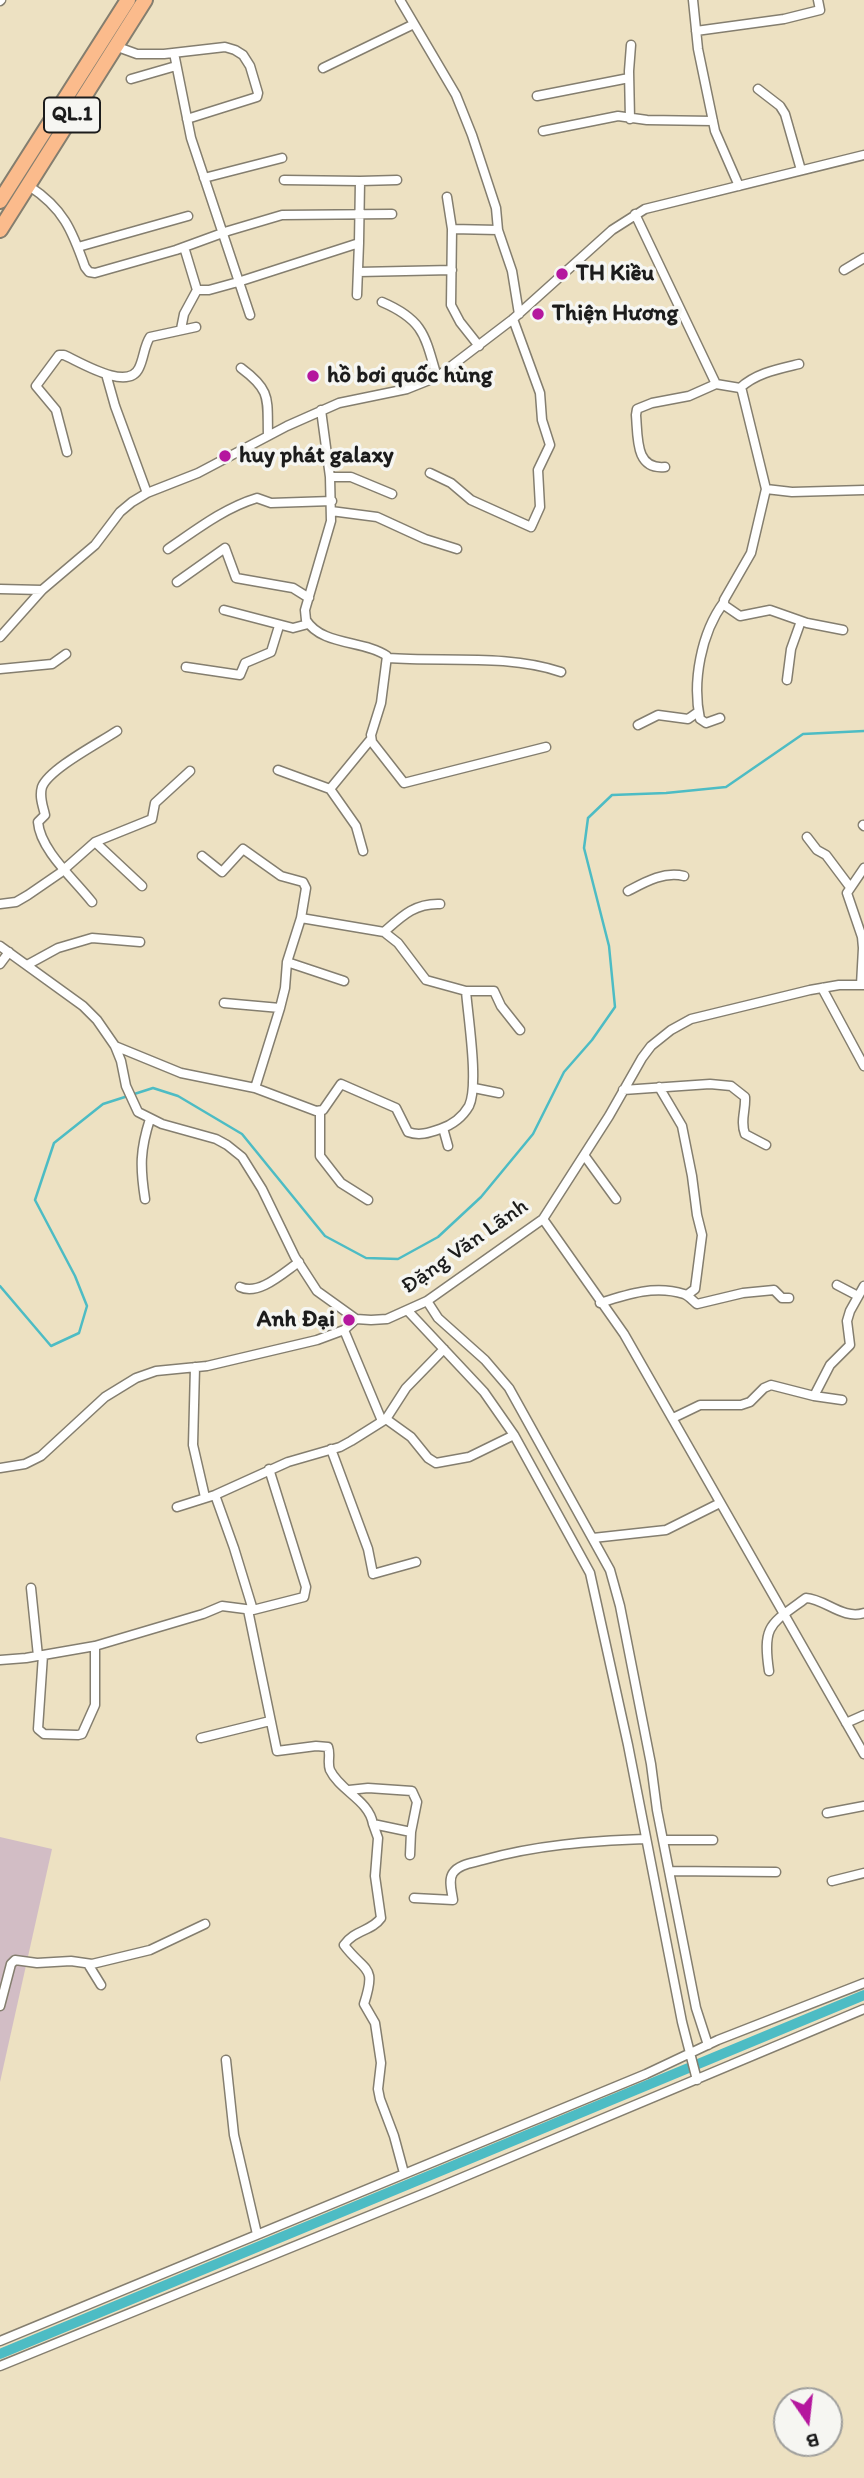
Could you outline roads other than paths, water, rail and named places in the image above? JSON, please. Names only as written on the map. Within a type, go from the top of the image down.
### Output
[{"type":"highway","name":"QL.1","points":[[0,201],[128,0]]},
{"type":"highway","name":"QL.1","points":[[0,230],[145,0]]},
{"type":"street","points":[[400,0],[456,95],[472,135],[496,208],[498,230],[512,271],[516,317],[540,393],[543,425],[550,445],[538,470],[540,507],[531,527],[471,500],[451,483],[429,473]]},
{"type":"street","points":[[693,0],[696,32],[713,121],[719,142],[739,186]]},
{"type":"street","points":[[696,32],[784,19],[820,10],[818,0]]},
{"type":"street","points":[[323,68],[415,24]]},
{"type":"street","points":[[630,119],[631,45]]},
{"type":"street","points":[[115,46],[137,54],[225,47],[243,55],[250,66],[257,97],[187,119]]},
{"type":"street","points":[[174,52],[187,119],[204,178],[250,315]]},
{"type":"street","points":[[131,79],[176,66]]},
{"type":"street","points":[[537,96],[629,78]]},
{"type":"street","points":[[758,89],[780,106],[788,121],[801,170]]},
{"type":"street","points":[[543,131],[618,116],[630,119],[713,121]]},
{"type":"street","points":[[0,637],[42,590],[95,545],[120,512],[147,493],[198,472],[321,411],[349,401],[407,388],[437,377],[516,317],[612,230],[635,214],[645,209],[864,155]]},
{"type":"street","points":[[204,178],[282,158]]},
{"type":"street","points":[[284,180],[397,180]]},
{"type":"street","points":[[357,295],[360,181]]},
{"type":"street","points":[[29,186],[52,201],[65,219],[85,267],[89,272],[95,273],[282,215],[392,214]]},
{"type":"street","points":[[447,198],[452,229],[451,305],[460,322],[479,346]]},
{"type":"street","points":[[635,214],[716,384]]},
{"type":"street","points":[[78,247],[188,216]]},
{"type":"street","points":[[452,229],[498,230]]},
{"type":"street","points":[[197,290],[209,290],[238,282],[359,243]]},
{"type":"street","points":[[181,329],[184,314],[197,290],[184,247]]},
{"type":"street","points":[[844,270],[864,258]]},
{"type":"street","points":[[358,272],[452,270]]},
{"type":"street","points":[[382,302],[402,311],[417,324],[425,339],[437,377]]},
{"type":"street","points":[[67,452],[56,410],[36,386],[61,354],[114,377],[129,377],[139,369],[150,337],[196,327]]},
{"type":"street","points":[[665,467],[655,468],[642,458],[637,409],[652,403],[689,396],[716,384],[740,388],[755,377],[799,364]]},
{"type":"street","points":[[241,368],[257,380],[266,394],[268,435]]},
{"type":"street","points":[[106,374],[147,493]]},
{"type":"street","points":[[720,718],[706,723],[700,719],[697,675],[701,654],[718,611],[751,553],[766,488],[744,394],[740,388]]},
{"type":"street","points":[[308,624],[305,610],[329,531],[331,511],[330,477],[321,411]]},
{"type":"street","points":[[330,477],[351,477],[392,494]]},
{"type":"street","points":[[766,488],[792,492],[864,490]]},
{"type":"street","points":[[168,549],[225,511],[257,498],[271,503],[331,501]]},
{"type":"street","points":[[331,511],[377,517],[425,540],[457,549]]},
{"type":"street","points":[[177,582],[225,548],[236,578],[293,588],[309,598]]},
{"type":"street","points":[[0,589],[42,590]]},
{"type":"street","points":[[724,602],[726,607],[740,616],[770,610],[800,621],[843,630]]},
{"type":"street","points":[[224,610],[279,626],[293,628],[308,624],[331,637],[385,654],[388,658],[518,663],[561,672]]},
{"type":"street","points":[[788,680],[791,649],[800,621]]},
{"type":"street","points":[[186,667],[240,675],[246,663],[271,652],[279,626]]},
{"type":"street","points":[[0,669],[52,664],[66,654]]},
{"type":"street","points":[[330,789],[371,739],[381,703],[388,658]]},
{"type":"street","points":[[638,725],[658,715],[688,719],[698,712]]},
{"type":"street","points":[[92,902],[47,846],[38,826],[38,822],[45,815],[41,799],[43,785],[57,768],[117,730]]},
{"type":"street","points":[[371,739],[404,783],[546,747]]},
{"type":"street","points":[[278,770],[330,789],[356,826],[363,851]]},
{"type":"street","points":[[0,904],[16,902],[65,869],[95,842],[152,819],[155,803],[190,771]]},
{"type":"street","points":[[807,837],[817,850],[826,855],[850,887]]},
{"type":"street","points":[[95,842],[142,886]]},
{"type":"street","points":[[202,856],[222,872],[243,849],[281,876],[303,882],[307,893],[287,962],[280,1008],[255,1088]]},
{"type":"street","points":[[863,985],[862,937],[847,893],[864,867]]},
{"type":"street","points":[[628,891],[661,876],[674,873],[684,876]]},
{"type":"street","points":[[384,932],[414,907],[427,903],[440,904]]},
{"type":"street","points":[[301,918],[384,932],[398,943],[426,980],[466,991],[494,991],[501,1006],[520,1030]]},
{"type":"street","points":[[27,965],[58,948],[92,938],[140,942]]},
{"type":"street","points":[[0,946],[83,1006],[97,1020],[115,1046],[135,1108],[150,1119],[216,1139],[235,1150],[256,1180],[317,1291],[356,1319],[344,1331],[283,1349],[195,1367],[156,1371],[121,1385],[41,1456],[25,1464],[0,1468]]},
{"type":"street","points":[[0,964],[9,952]]},
{"type":"street","points":[[287,962],[344,981]]},
{"type":"street","name":"Đặng Văn Lãnh","points":[[356,1319],[387,1319],[427,1301],[543,1219],[646,1052],[671,1030],[685,1021],[822,988],[863,985]]},
{"type":"street","points":[[822,988],[864,1066]]},
{"type":"street","points":[[368,1200],[341,1183],[320,1156],[320,1111],[341,1084],[396,1108],[408,1132],[416,1135],[457,1122],[469,1105],[474,1088],[466,991]]},
{"type":"street","points":[[224,1003],[280,1008]]},
{"type":"street","points":[[115,1046],[181,1073],[255,1088],[320,1111]]},
{"type":"street","points":[[622,1090],[710,1084],[737,1088],[745,1097],[746,1105],[742,1116],[744,1132],[750,1138],[766,1145]]},
{"type":"street","points":[[659,1087],[677,1116],[685,1139],[702,1235],[695,1289],[687,1295]]},
{"type":"street","points":[[474,1088],[499,1093]]},
{"type":"street","points":[[145,1199],[140,1157],[150,1119]]},
{"type":"street","points":[[443,1128],[448,1146]]},
{"type":"street","points":[[584,1154],[616,1199]]},
{"type":"street","points":[[543,1219],[624,1334],[864,1754]]},
{"type":"street","points":[[240,1287],[245,1290],[256,1289],[299,1262]]},
{"type":"street","points":[[837,1285],[858,1296]]},
{"type":"street","points":[[814,1396],[830,1365],[850,1345],[847,1321],[864,1286]]},
{"type":"street","points":[[600,1303],[637,1291],[662,1290],[687,1295],[697,1304],[743,1293],[774,1290],[782,1298],[789,1298]]},
{"type":"street","points":[[427,1301],[438,1318],[485,1360],[509,1388],[607,1565],[620,1605],[696,2008],[708,2045]]},
{"type":"street","points":[[408,1311],[484,1392],[514,1435],[590,1573],[628,1745],[682,2022],[696,2075]]},
{"type":"street","points":[[344,1331],[384,1420],[411,1437],[436,1464],[469,1457],[514,1435]]},
{"type":"street","points":[[177,1507],[215,1495],[269,1469],[351,1441],[384,1420],[406,1388],[443,1349]]},
{"type":"street","points":[[195,1367],[192,1445],[205,1497]]},
{"type":"street","points":[[673,1418],[700,1405],[750,1402],[771,1385],[842,1400]]},
{"type":"street","points":[[331,1449],[368,1549],[373,1574],[416,1562]]},
{"type":"street","points":[[0,1660],[95,1646],[203,1614],[222,1605],[250,1610],[299,1599],[306,1594],[288,1525],[269,1469]]},
{"type":"street","points":[[215,1495],[234,1548],[250,1610],[277,1751],[308,1746],[328,1747],[330,1769],[368,1812],[373,1824],[378,1842],[375,1876],[382,1918],[376,1925],[358,1931],[344,1945],[365,1965],[370,1975],[364,2004],[373,2018],[377,2033],[381,2063],[380,2099],[404,2173]]},
{"type":"street","points":[[593,1538],[666,1530],[720,1503]]},
{"type":"street","points":[[590,1573],[607,1565]]},
{"type":"street","points":[[31,1588],[40,1656],[38,1729],[44,1734],[82,1734],[95,1705],[95,1646]]},
{"type":"street","points":[[769,1671],[766,1633],[784,1614],[808,1597],[848,1614],[856,1616],[864,1613]]},
{"type":"street","points":[[846,1723],[864,1715]]},
{"type":"street","points":[[201,1738],[270,1721]]},
{"type":"street","points":[[349,1790],[368,1788],[412,1791],[417,1802],[410,1855]]},
{"type":"street","points":[[827,1813],[864,1806]]},
{"type":"street","points":[[373,1824],[411,1832]]},
{"type":"street","points":[[414,1898],[453,1900],[453,1873],[461,1866],[522,1849],[645,1839]]},
{"type":"street","points":[[663,1840],[713,1840]]},
{"type":"street","points":[[669,1871],[776,1872]]},
{"type":"street","points":[[832,1881],[864,1873]]},
{"type":"street","points":[[0,2006],[11,1964],[15,1960],[88,1964],[150,1950],[205,1924]]},
{"type":"street","points":[[88,1964],[101,1985]]},
{"type":"street","points":[[0,2341],[646,2074],[708,2045],[864,1983]]},
{"type":"street","points":[[0,2366],[696,2075],[864,2009]]},
{"type":"street","points":[[226,2060],[234,2134],[257,2234]]},
{"type":"waterway","points":[[0,1286],[51,1346],[79,1333],[87,1306],[75,1276],[35,1200],[54,1143],[103,1104],[153,1088],[178,1096],[242,1134],[325,1236],[366,1258],[398,1259],[438,1237],[481,1197],[533,1134],[564,1072],[592,1040],[615,1007],[609,946],[584,848],[588,818],[612,795],[726,787],[803,734],[864,731]]},
{"type":"waterway","points":[[0,2354],[864,1995]]},
{"type":"place","name":"TH Kiều","points":[[562,274]]},
{"type":"place","name":"Thiện Hương","points":[[538,314]]},
{"type":"place","name":"hồ bơi quốc hùng","points":[[313,376]]},
{"type":"place","name":"huy phát galaxy","points":[[225,456]]},
{"type":"place","name":"Anh Đại","points":[[349,1320]]}]
